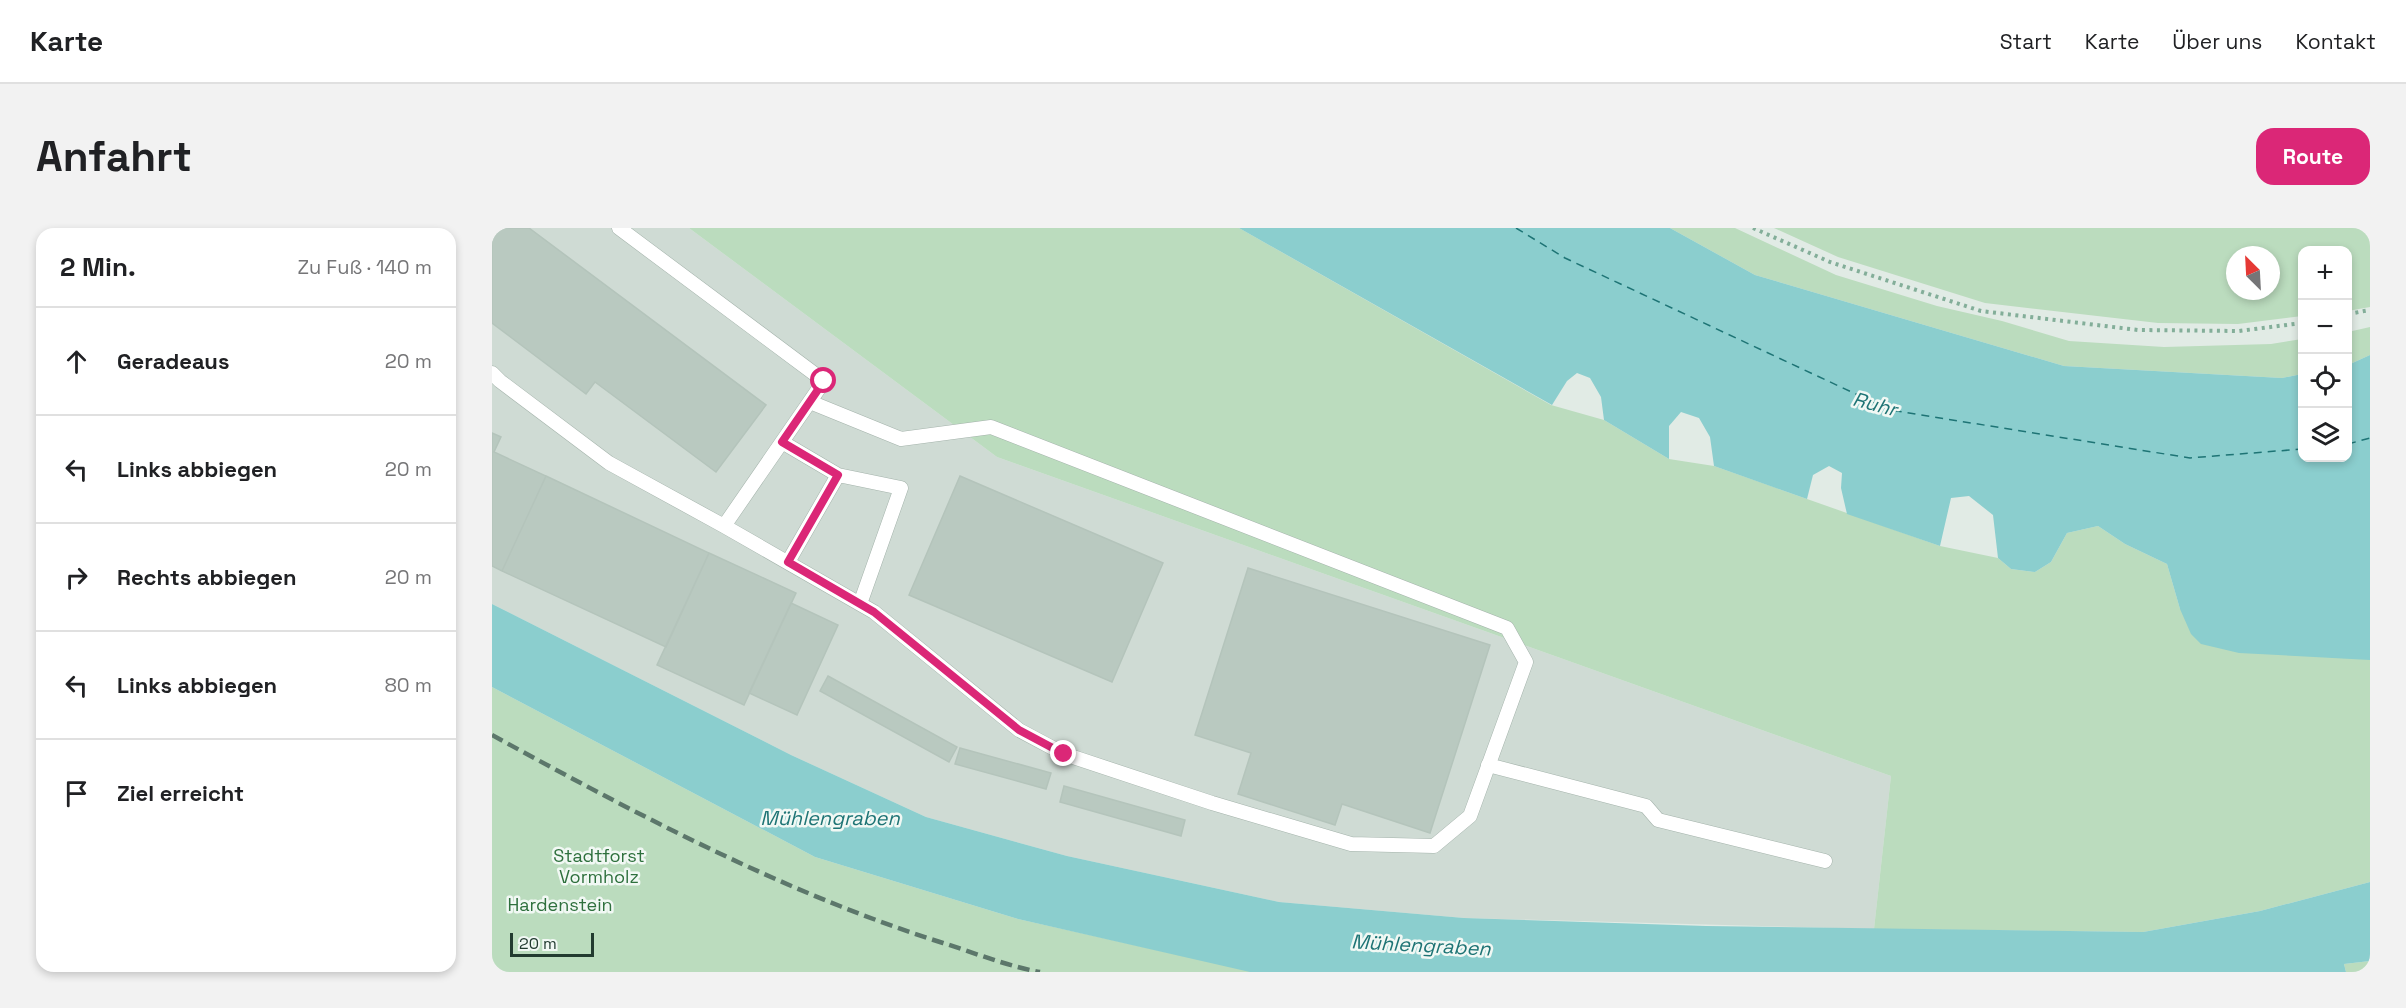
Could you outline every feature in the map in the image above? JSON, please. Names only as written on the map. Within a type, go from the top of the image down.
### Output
[{"type":"lane","points":[[619,228],[824,381],[724,526]]},
{"type":"lane","points":[[492,373],[609,463],[874,612],[1019,730],[1064,754],[1212,803],[1351,844],[1434,846],[1470,816],[1526,662],[1507,628],[991,427],[902,439],[810,402]]},
{"type":"lane","points":[[782,442],[838,475],[901,488],[860,604]]},
{"type":"lane","points":[[788,562],[838,475]]},
{"type":"lane","points":[[1488,765],[1646,806],[1658,820],[1825,861]]},
{"type":"path","points":[[1753,228],[1830,262],[1981,311],[2138,330],[2239,331],[2298,324]]},
{"type":"path","points":[[2352,313],[2370,310]]},
{"type":"shaded area","points":[[492,228],[689,228],[997,457],[1891,776],[1874,929],[1464,918],[1279,902],[1067,856],[926,817],[791,755],[492,604]]},
{"type":"green space","points":[[689,228],[1239,228],[1551,405],[1604,420],[1669,459],[1714,466],[1940,546],[1998,558],[2011,569],[2035,572],[2051,562],[2067,533],[2098,526],[2125,544],[2167,564],[2180,609],[2370,648],[2370,882],[2260,911],[2143,932],[1874,929],[1891,776],[997,457]]},
{"type":"green space","points":[[1670,228],[1735,228],[1836,275],[1937,306],[2002,321],[2069,341],[2164,347],[2271,344],[2298,340],[2298,375],[2282,378],[2064,366],[1755,275]]},
{"type":"green space","points":[[1774,228],[2370,228],[2370,307],[2352,310],[2352,246],[2298,246],[2298,316],[2238,324],[2158,323],[1985,303],[1838,257]]},
{"type":"green space","points":[[2370,327],[2370,355],[2352,363],[2352,354],[2352,331]]},
{"type":"green space","name":"Stadtforst Vormholz","points":[[492,687],[815,857],[1018,919],[1255,972],[492,972]]},
{"type":"green space","points":[[2370,961],[2370,972],[2346,972],[2344,964]]},
{"type":"water","name":"Ruhr","points":[[1239,228],[1670,228],[1755,275],[2064,366],[2282,378],[2298,375],[2298,462],[2352,462],[2352,363],[2370,355],[2370,660],[2239,653],[2201,644],[2191,634],[2180,609],[2167,564],[2125,544],[2098,526],[2067,533],[2051,562],[2035,572],[2011,569],[1998,558],[1993,515],[1969,496],[1951,498],[1940,546],[1847,514],[1841,488],[1842,473],[1829,466],[1813,475],[1807,499],[1714,466],[1710,437],[1699,418],[1681,412],[1669,426],[1669,459],[1604,420],[1601,397],[1590,378],[1577,373],[1567,381],[1552,405]]},
{"type":"water","name":"Mühlengraben","points":[[492,604],[791,755],[926,817],[1067,856],[1279,902],[1464,918],[1706,926],[2143,932],[2260,911],[2370,882],[2370,961],[2344,964],[2346,972],[1250,972],[1018,919],[815,857],[492,687]]},
{"type":"building","points":[[492,228],[529,228],[766,405],[716,472],[595,382],[586,394],[492,323]]},
{"type":"building","points":[[492,433],[501,437],[494,452],[546,476],[502,571],[492,566]]},
{"type":"building","points":[[546,476],[709,553],[666,647],[502,571]]},
{"type":"building","points":[[960,476],[1163,563],[1112,682],[909,595]]},
{"type":"building","points":[[709,553],[796,593],[744,705],[657,665]]},
{"type":"building","points":[[1248,568],[1490,645],[1430,833],[1342,804],[1335,825],[1238,794],[1251,753],[1195,735]]},
{"type":"building","points":[[791,603],[838,625],[797,715],[749,693]]},
{"type":"building","points":[[828,676],[957,747],[949,762],[820,691]]},
{"type":"building","points":[[960,748],[1051,773],[1046,789],[955,764]]},
{"type":"building","points":[[1064,786],[1185,820],[1181,836],[1060,802]]},
{"type":"ferry route","points":[[1516,228],[1565,258],[1890,410],[2190,458],[2298,449]]},
{"type":"ferry route","points":[[2352,443],[2370,438]]},
{"type":"railway","points":[[492,735],[657,823],[826,901],[1003,963],[1040,972]]},
{"type":"route","points":[[824,381],[782,442],[838,475],[788,562],[874,612],[1019,730],[1064,754]]},
{"type":"park label","name":"Hardenstein","points":[[560,904]]}]
